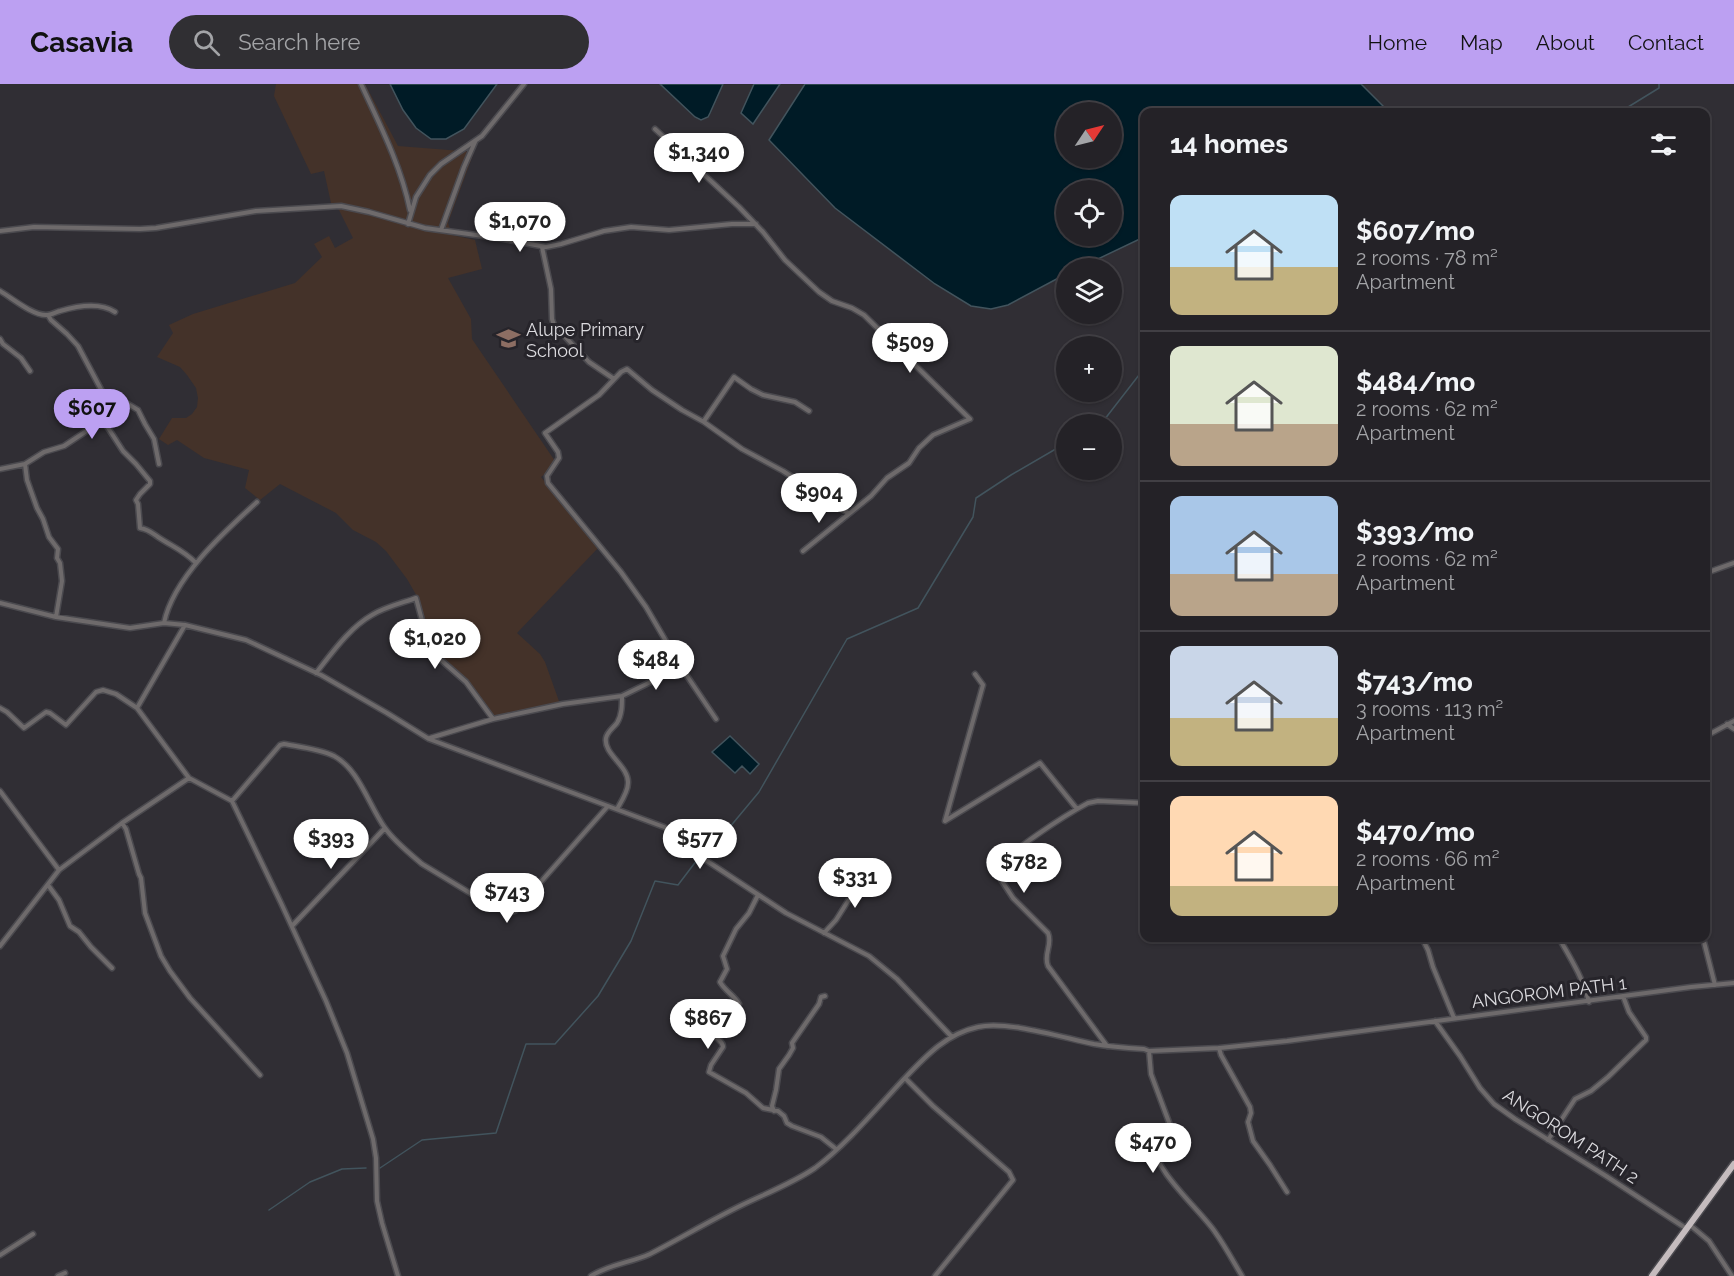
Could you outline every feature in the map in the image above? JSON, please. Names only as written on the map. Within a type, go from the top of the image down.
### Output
[{"type":"highway","points":[[1652,1276],[1732,1173],[1734,1164]]},
{"type":"street","points":[[361,84],[404,183],[410,211]]},
{"type":"street","points":[[408,224],[416,196],[430,176],[454,154],[475,142],[491,126],[524,84]]},
{"type":"street","points":[[655,129],[756,224],[785,260],[819,292],[832,301],[864,315],[970,418],[933,435],[919,448],[909,463],[887,478],[871,496],[803,551]]},
{"type":"street","points":[[441,230],[475,142]]},
{"type":"street","points":[[0,231],[34,227],[156,228],[256,211],[324,206],[353,208],[408,224],[542,247],[631,226],[669,230],[756,224]]},
{"type":"street","points":[[542,247],[551,289],[554,325],[589,362],[614,379]]},
{"type":"street","points":[[0,291],[30,309],[48,315],[75,307],[98,306],[110,308],[116,312]]},
{"type":"street","points":[[48,315],[78,346],[111,413]]},
{"type":"street","points":[[0,339],[21,358],[30,371]]},
{"type":"street","points":[[716,719],[681,667],[646,607],[621,572],[550,486],[547,476],[559,458],[555,446],[545,433],[599,395],[624,369],[630,370],[666,400],[848,513]]},
{"type":"street","points":[[704,422],[734,377],[764,395],[795,402],[809,411]]},
{"type":"street","points":[[0,469],[25,464],[44,452],[63,446],[123,405],[128,404],[138,410],[154,438],[159,464]]},
{"type":"street","points":[[103,420],[123,451],[150,481],[136,500],[140,528],[146,528],[159,538],[186,552],[196,563]]},
{"type":"street","points":[[25,464],[27,480],[37,508],[49,537],[58,549],[57,558],[60,563],[62,581],[56,616]]},
{"type":"street","points":[[164,622],[174,598],[196,563],[212,544],[257,502]]},
{"type":"street","points":[[1710,571],[1734,562]]},
{"type":"street","points":[[316,673],[363,621],[381,610],[416,598],[433,653],[466,682],[493,719]]},
{"type":"street","points":[[0,603],[56,616],[130,628],[164,622],[185,625],[246,640],[316,673],[387,712],[429,739],[664,827],[675,833],[704,860],[786,913],[869,956],[897,980],[952,1037]]},
{"type":"street","points":[[137,708],[185,625]]},
{"type":"street","points":[[429,739],[493,719],[563,704],[622,696],[681,667]]},
{"type":"street","points":[[975,674],[983,685],[945,821],[1040,763],[1077,809]]},
{"type":"street","points":[[0,708],[24,728],[46,712],[66,725],[99,690],[116,694],[137,708],[189,778],[232,801],[292,926],[347,1053],[373,1139],[377,1201],[398,1276]]},
{"type":"street","points":[[617,809],[628,788],[628,781],[623,768],[605,741],[621,714],[622,696]]},
{"type":"street","points":[[1710,734],[1734,721]]},
{"type":"street","points":[[1727,724],[1734,729]]},
{"type":"street","points":[[232,801],[276,748],[284,744],[326,753],[344,763],[351,771],[385,828],[422,864],[508,913],[515,911],[608,806]]},
{"type":"street","points":[[0,946],[59,870],[122,823],[189,778]]},
{"type":"street","points":[[0,791],[59,870]]},
{"type":"street","points":[[1107,1046],[1048,966],[1046,959],[1050,938],[1048,933],[1013,898],[996,872],[999,866],[1025,844],[1088,803],[1098,801],[1140,803]]},
{"type":"street","points":[[122,823],[126,829],[141,878],[145,913],[161,956],[190,998],[260,1075]]},
{"type":"street","points":[[292,926],[385,828]]},
{"type":"street","points":[[824,933],[848,901],[881,876]]},
{"type":"street","points":[[48,885],[59,900],[70,926],[79,932],[112,968]]},
{"type":"street","points":[[758,895],[749,913],[736,929],[723,956],[727,969],[720,982],[739,1004],[714,1034],[722,1042],[723,1047],[709,1072],[746,1093],[763,1108],[778,1111],[787,1123],[821,1137],[836,1149]]},
{"type":"street","points":[[1424,942],[1454,1018]]},
{"type":"street","points":[[1561,942],[1579,971],[1589,1002]]},
{"type":"street","points":[[1704,942],[1715,985]]},
{"type":"street","name":"ANGOROM PATH 1","points":[[591,1276],[608,1267],[651,1253],[804,1175],[836,1149],[930,1052],[952,1037],[986,1025],[1029,1030],[1107,1046],[1149,1051],[1219,1048],[1734,983]]},
{"type":"street","points":[[774,1111],[772,1106],[779,1069],[793,1048],[792,1043],[804,1023],[819,1004],[821,997],[825,996]]},
{"type":"street","points":[[1548,1140],[1572,1102],[1591,1091],[1608,1077],[1646,1040],[1629,1012],[1623,996]]},
{"type":"street","name":"ANGOROM PATH 2","points":[[1435,1020],[1488,1097],[1515,1119],[1689,1227],[1708,1241],[1732,1276]]},
{"type":"street","points":[[1219,1048],[1250,1107],[1248,1122],[1253,1141],[1287,1192]]},
{"type":"street","points":[[1149,1051],[1151,1074],[1170,1125],[1155,1145],[1155,1153],[1168,1177],[1215,1232],[1242,1276]]},
{"type":"street","points":[[905,1078],[933,1106],[1009,1172],[1013,1180],[935,1276]]},
{"type":"street","points":[[0,1255],[33,1234]]},
{"type":"street","points":[[58,1276],[65,1273]]},
{"type":"shaded area","points":[[276,84],[365,84],[398,146],[474,152],[448,223],[452,235],[475,240],[482,269],[448,278],[471,319],[472,339],[555,461],[541,477],[598,548],[517,633],[540,654],[545,662],[560,704],[494,718],[466,679],[433,649],[418,598],[386,551],[376,542],[353,530],[336,513],[280,484],[260,500],[245,488],[249,470],[204,458],[177,440],[168,445],[159,439],[172,418],[186,418],[192,414],[197,407],[198,398],[196,388],[180,367],[157,357],[173,333],[169,325],[193,314],[295,283],[322,257],[314,244],[329,236],[335,248],[353,238],[339,210],[331,203],[324,171],[311,174],[274,96]]},
{"type":"water","points":[[390,84],[497,84],[464,129],[446,139],[431,139],[416,128],[403,110]]},
{"type":"water","points":[[660,84],[723,84],[708,117],[701,120]]},
{"type":"water","points":[[754,84],[780,84],[753,124],[741,113]]},
{"type":"water","points":[[805,84],[1361,84],[1385,108],[1140,108],[1140,239],[1100,258],[1056,258],[1056,279],[1008,305],[991,309],[971,306],[935,284],[835,208],[769,140]]},
{"type":"water","points":[[730,736],[759,764],[750,774],[742,766],[735,773],[712,752]]},
{"type":"waterway","points":[[1626,108],[1659,88],[1659,84]]},
{"type":"waterway","points":[[1109,414],[1140,375]]},
{"type":"waterway","points":[[704,855],[759,792],[847,639],[918,608],[973,517],[976,498],[1056,449]]},
{"type":"waterway","points":[[380,1168],[422,1140],[496,1133],[526,1044],[555,1044],[598,996],[631,941],[655,881],[678,885],[697,860]]},
{"type":"waterway","points":[[269,1210],[310,1182],[342,1169],[366,1168]]},
{"type":"place","name":"Alupe Primary School","points":[[508,339]]}]
